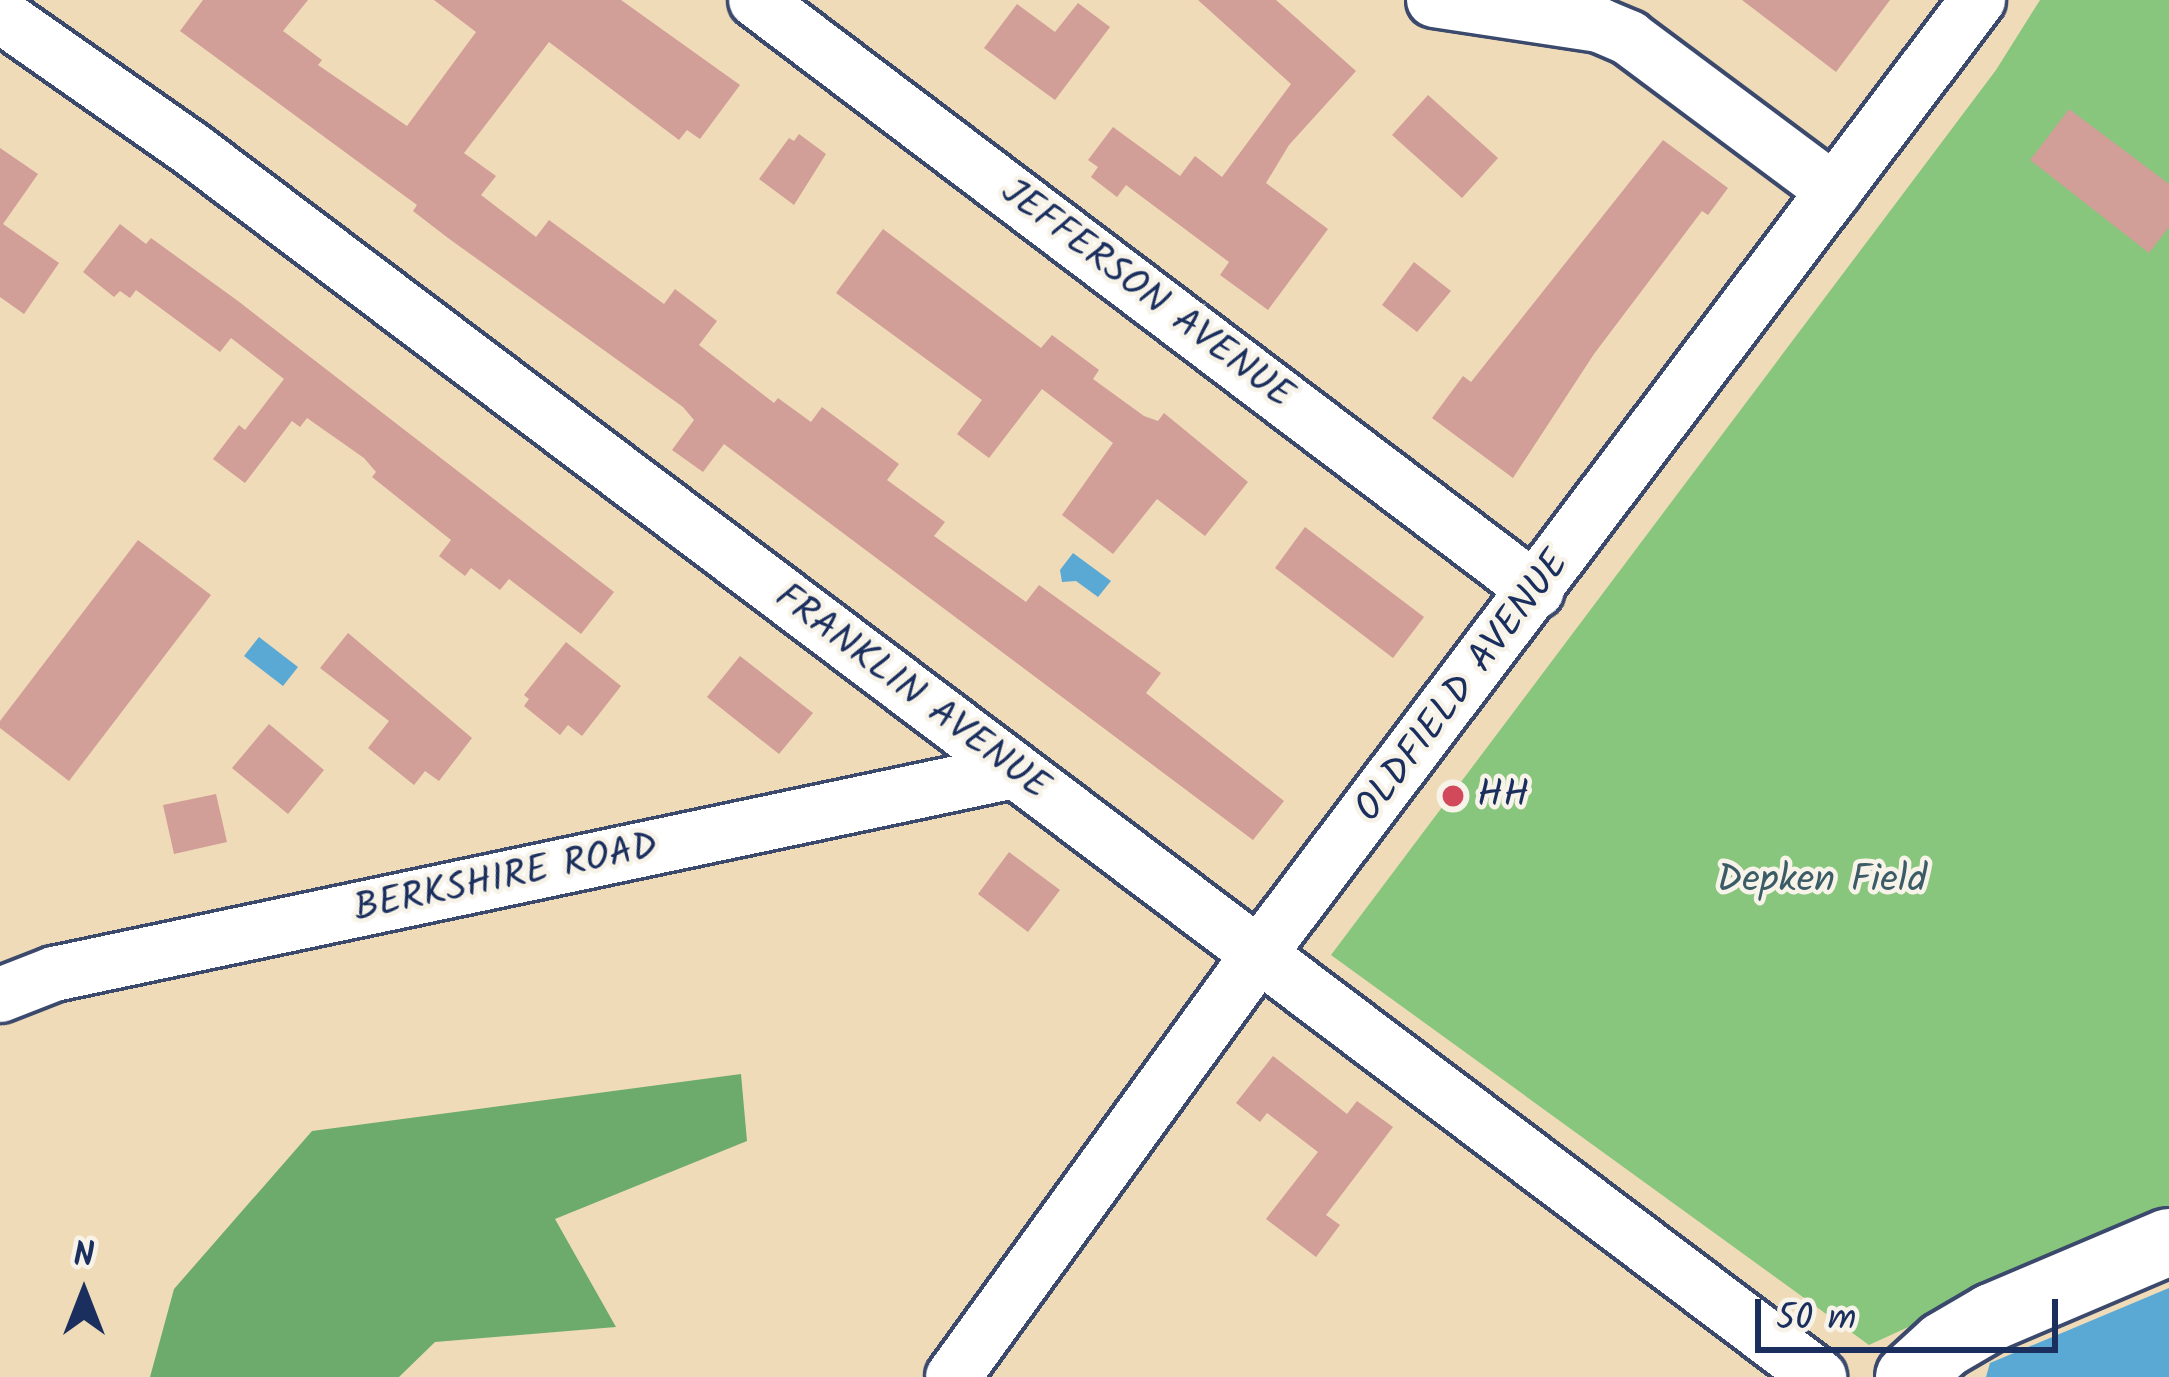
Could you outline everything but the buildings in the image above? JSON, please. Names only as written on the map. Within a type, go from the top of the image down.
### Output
[{"type":"highway","points":[[1909,1377],[1944,1345],[1992,1317],[2169,1242]]},
{"type":"street","name":"JEFFERSON AVENUE","points":[[756,0],[1537,591]]},
{"type":"street","points":[[1434,0],[1599,25],[1629,38],[1834,190]]},
{"type":"street","name":"OLDFIELD AVENUE","points":[[953,1377],[1259,954],[1978,0]]},
{"type":"street","name":"FRANKLIN AVENUE","points":[[0,15],[175,137],[1259,954],[1793,1369]]},
{"type":"street","name":"BERKSHIRE ROAD","points":[[0,995],[54,974],[1014,771]]},
{"type":"green space","name":"Depken Field","points":[[2040,0],[2169,0],[2169,1208],[1869,1345],[1331,955],[1996,70]]},
{"type":"green space","points":[[741,1074],[747,1141],[555,1219],[616,1327],[435,1342],[399,1377],[150,1377],[174,1289],[312,1131]]},
{"type":"water","points":[[1073,553],[1111,581],[1098,597],[1076,581],[1062,582],[1060,570]]},
{"type":"water","points":[[259,637],[298,667],[283,686],[244,656]]},
{"type":"water","points":[[2169,1288],[2169,1377],[1986,1377],[1990,1363]]},
{"type":"place","name":"HH","points":[[1453,796]]}]
